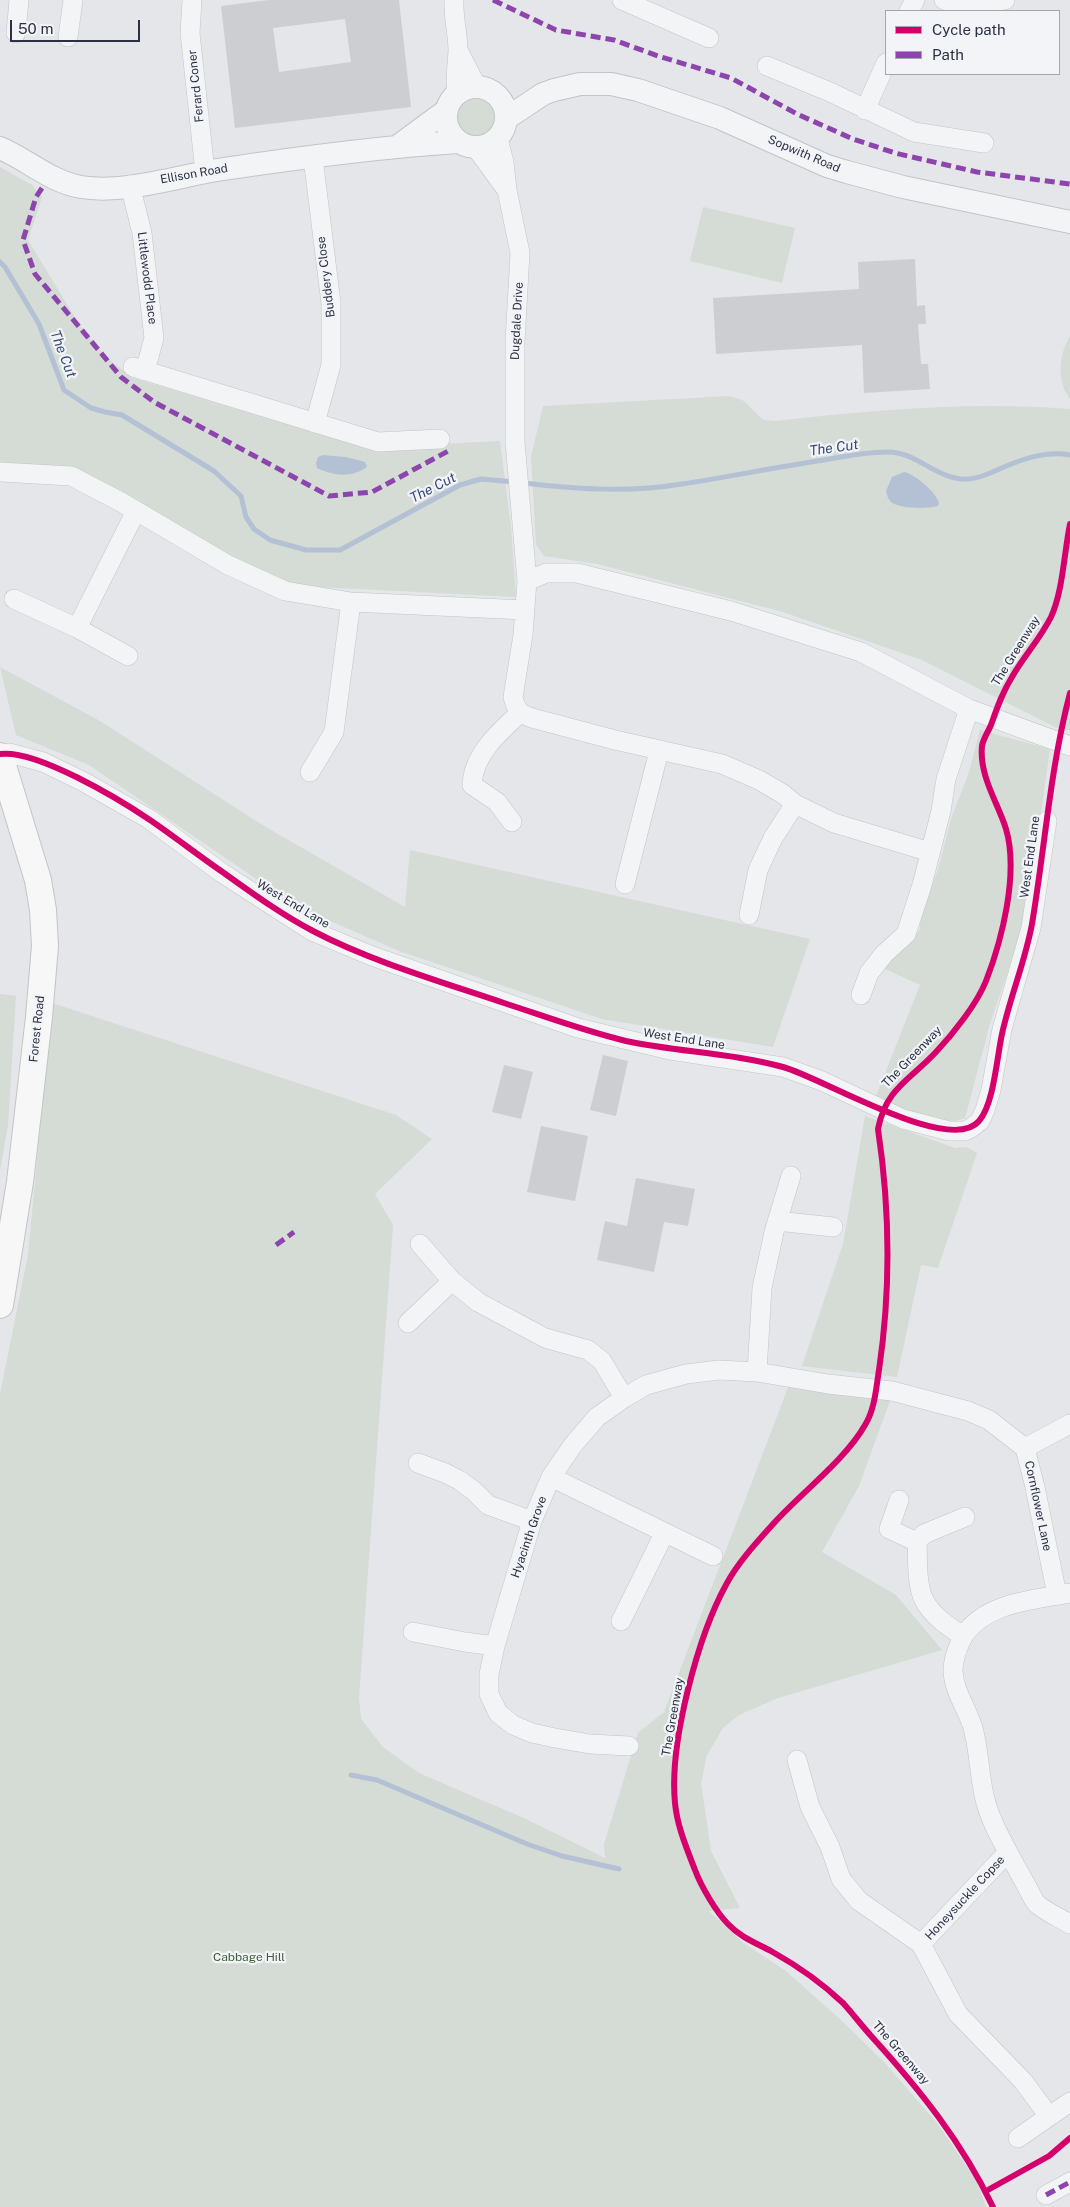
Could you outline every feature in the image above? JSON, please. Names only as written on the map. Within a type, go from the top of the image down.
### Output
[{"type":"main road","name":"Forest Road","points":[[0,755],[38,880],[43,910],[45,946],[39,1017],[20,1182],[0,1305]]},
{"type":"street","points":[[16,32],[19,0]]},
{"type":"street","points":[[68,37],[73,0]]},
{"type":"street","name":"Ferard Coner","points":[[192,0],[190,33],[205,172]]},
{"type":"street","points":[[454,0],[453,16],[458,50],[455,73],[460,97],[448,127],[467,145],[484,147],[498,139],[507,118],[504,104],[500,97],[493,92],[460,97]]},
{"type":"street","points":[[944,0],[959,4],[980,4],[1005,0]]},
{"type":"street","points":[[629,1],[709,38]]},
{"type":"street","points":[[865,110],[885,65]]},
{"type":"street","points":[[767,66],[830,92],[914,132],[984,143]]},
{"type":"street","name":"Sopwith Road","points":[[500,97],[543,94],[580,84],[596,82],[638,90],[720,118],[840,170],[903,187],[1070,222]]},
{"type":"street","name":"Sopwith Road","points":[[507,118],[543,94]]},
{"type":"street","name":"Ellison Road","points":[[398,146],[460,97]]},
{"type":"street","name":"Dugdale Drive","points":[[498,139],[504,162],[507,190],[520,253],[515,342],[516,454],[527,581],[513,697],[520,713]]},
{"type":"street","name":"Ellison Road","points":[[0,148],[16,155],[49,176],[73,186],[101,189],[130,186],[279,161],[398,146],[467,145]]},
{"type":"street","name":"Dugdale Drive","points":[[467,145],[507,190]]},
{"type":"street","name":"Buddery Close","points":[[313,158],[332,303],[331,365],[315,423]]},
{"type":"street","name":"Littlewodd Place","points":[[130,186],[142,233],[154,338],[139,369],[315,423]]},
{"type":"street","points":[[315,423],[378,442],[440,439]]},
{"type":"street","points":[[0,472],[71,476],[136,511],[228,565],[285,591],[351,602],[524,610]]},
{"type":"street","points":[[76,628],[136,511]]},
{"type":"street","points":[[527,581],[546,574],[578,573],[730,611],[861,652],[970,709],[1070,746]]},
{"type":"street","points":[[14,599],[76,628],[128,656]]},
{"type":"street","points":[[310,772],[334,732],[351,602]]},
{"type":"street","points":[[861,995],[869,974],[874,967],[884,954],[906,934],[922,885],[941,811],[946,779],[970,709]]},
{"type":"street","points":[[512,822],[497,802],[472,785],[473,773],[481,755],[500,731],[520,713],[549,724],[659,751],[722,764],[759,780],[783,794],[795,804],[834,823],[930,852]]},
{"type":"street","points":[[626,884],[659,751]]},
{"type":"street","name":"West End Lane","points":[[0,755],[9,753],[43,762],[84,782],[149,818],[222,873],[312,931],[372,956],[578,1028],[670,1050],[783,1067],[822,1081],[903,1119],[949,1131],[965,1131],[971,1128],[980,1121],[985,1110],[991,1090],[1002,1030],[1031,928],[1047,821]]},
{"type":"street","points":[[749,915],[758,870],[773,838],[795,804]]},
{"type":"street","points":[[757,1372],[762,1288],[777,1221],[791,1176]]},
{"type":"street","points":[[777,1221],[833,1227]]},
{"type":"street","points":[[420,1244],[452,1281],[478,1302],[545,1338],[588,1350],[602,1362],[624,1398]]},
{"type":"street","points":[[408,1323],[452,1281]]},
{"type":"street","name":"Hyacinth Grove","points":[[629,1746],[590,1744],[532,1733],[513,1725],[498,1713],[489,1694],[489,1674],[495,1646],[532,1521],[551,1477],[567,1453],[597,1417],[646,1385],[686,1374],[719,1370],[757,1372],[799,1379]]},
{"type":"street","name":"Cornflower Lane","points":[[799,1379],[892,1390],[968,1411],[989,1420],[1025,1448],[1063,1594]]},
{"type":"street","points":[[1025,1448],[1070,1424]]},
{"type":"street","points":[[418,1463],[459,1480],[474,1490],[488,1505],[532,1521]]},
{"type":"street","points":[[551,1477],[712,1556]]},
{"type":"street","points":[[899,1500],[889,1529],[917,1542]]},
{"type":"street","points":[[963,1636],[943,1623],[924,1600],[920,1581],[917,1542],[924,1534],[965,1517]]},
{"type":"street","points":[[621,1621],[664,1534]]},
{"type":"street","points":[[1063,1594],[999,1608],[974,1624],[963,1636],[953,1672],[958,1693],[969,1715],[976,1740],[986,1804],[1008,1852],[1037,1904],[1070,1924]]},
{"type":"street","points":[[413,1632],[495,1646]]},
{"type":"street","name":"Honeysuckle Copse","points":[[797,1760],[810,1807],[830,1847],[842,1879],[859,1901],[921,1944],[958,2014],[1023,2081],[1048,2115]]},
{"type":"street","name":"Honeysuckle Copse","points":[[921,1944],[1008,1852]]},
{"type":"street","points":[[1018,2138],[1048,2115],[1070,2102]]},
{"type":"street","points":[[1046,2195],[1070,2182]]},
{"type":"green space","points":[[472,97],[480,97],[487,100],[493,106],[496,117],[493,128],[487,134],[480,137],[472,137],[465,134],[459,128],[456,121],[456,113],[459,106],[465,100]]},
{"type":"green space","points":[[0,167],[32,185],[42,197],[28,240],[79,324],[106,357],[133,378],[353,444],[372,447],[500,441],[511,527],[516,597],[297,586],[233,557],[78,471],[0,466]]},
{"type":"green space","points":[[703,207],[795,228],[782,283],[690,261]]},
{"type":"green space","points":[[1070,336],[1070,399],[1061,376],[1061,359]]},
{"type":"green space","points":[[730,396],[744,401],[763,420],[775,421],[849,413],[959,406],[1070,409],[1070,731],[1055,727],[922,660],[783,612],[597,564],[544,556],[536,545],[531,457],[543,406]]},
{"type":"green space","points":[[0,667],[100,721],[264,826],[405,907],[410,850],[810,939],[773,1047],[602,1019],[399,951],[296,906],[89,765],[16,735]]},
{"type":"green space","points":[[980,730],[1050,749],[1027,914],[990,1024],[965,1118],[949,1123],[874,1101],[920,985],[885,969],[887,958],[908,945],[920,929],[920,915],[938,870],[951,819],[969,772]]},
{"type":"green space","points":[[0,994],[16,996],[8,1125],[0,1171]]},
{"type":"green space","name":"Cabbage Hill","points":[[52,1003],[396,1115],[432,1139],[375,1194],[393,1225],[359,1698],[361,1719],[383,1747],[419,1773],[526,1819],[605,1858],[604,1844],[638,1733],[664,1712],[789,1385],[891,1398],[859,1486],[822,1552],[896,1595],[942,1650],[778,1698],[739,1715],[723,1728],[707,1755],[701,1783],[711,1851],[740,1908],[709,1911],[742,1942],[786,1971],[841,2020],[884,2062],[937,2123],[976,2180],[986,2207],[0,2207],[0,1394],[28,1255]]},
{"type":"green space","points":[[865,1116],[955,1148],[967,1147],[977,1153],[938,1268],[921,1265],[897,1377],[802,1366],[843,1244]]},
{"type":"water","points":[[323,455],[346,457],[365,462],[367,467],[361,471],[349,474],[329,473],[317,468],[318,457]]},
{"type":"water","points":[[904,472],[914,476],[930,489],[939,503],[938,506],[914,508],[891,502],[886,491],[892,477]]},
{"type":"building","points":[[269,0],[399,0],[411,107],[235,128],[221,6]],"holes":[[[345,19],[351,62],[279,72],[273,28]]]},
{"type":"building","points":[[915,259],[917,306],[925,305],[926,324],[918,324],[921,364],[928,364],[930,389],[864,393],[862,345],[716,354],[713,298],[859,289],[858,262]]},
{"type":"building","points":[[603,1055],[628,1061],[616,1116],[590,1110]]},
{"type":"building","points":[[504,1065],[533,1072],[521,1119],[492,1112]]},
{"type":"building","points":[[541,1126],[588,1136],[575,1201],[527,1192]]},
{"type":"building","points":[[636,1178],[695,1189],[688,1226],[664,1222],[654,1272],[597,1260],[605,1221],[627,1226]]},
{"type":"waterway","name":"The Cut","points":[[0,262],[5,267],[39,324],[64,390],[91,408],[122,415],[214,471],[241,496],[246,517],[254,529],[270,540],[306,550],[340,550],[460,485],[481,479],[515,482]]},
{"type":"waterway","name":"The Cut","points":[[523,483],[583,488],[662,487],[856,454],[888,452],[899,453],[909,457],[947,476],[969,479],[983,476],[1036,456],[1070,455]]},
{"type":"waterway","points":[[351,1775],[377,1780],[527,1844],[562,1856],[619,1869]]},
{"type":"marked path","points":[[493,0],[556,30],[614,40],[658,56],[731,78],[797,114],[853,139],[895,153],[977,172],[1070,184]]},
{"type":"marked path","points":[[42,188],[36,197],[23,240],[35,274],[121,377],[154,402],[329,496],[372,492],[452,449]]},
{"type":"marked path","points":[[276,1245],[294,1232]]},
{"type":"marked path","points":[[1046,2195],[1070,2182]]},
{"type":"cycle path","name":"The Greenway","points":[[993,2207],[968,2160],[939,2118],[907,2077],[843,2003],[799,1968],[738,1933],[719,1913],[701,1884],[683,1837],[676,1812],[674,1778],[681,1721],[696,1660],[716,1605],[727,1583],[755,1544],[847,1450],[857,1438],[871,1412],[883,1340],[887,1279],[887,1219],[878,1129],[882,1115],[893,1094],[926,1062],[956,1028],[982,990],[992,965],[1007,906],[1011,866],[1010,846],[1006,829],[983,768],[982,746],[1008,683],[1042,633],[1055,607],[1061,584],[1070,524]]},
{"type":"cycle path","points":[[0,754],[34,759],[55,767],[119,800],[290,918],[358,952],[431,979],[610,1037],[646,1045],[764,1062],[801,1074],[884,1111],[914,1122],[941,1129],[964,1129],[979,1121],[992,1092],[1005,1020],[1022,966],[1032,924],[1057,750],[1070,693]]},
{"type":"cycle path","points":[[986,2191],[1049,2156],[1070,2138]]}]
